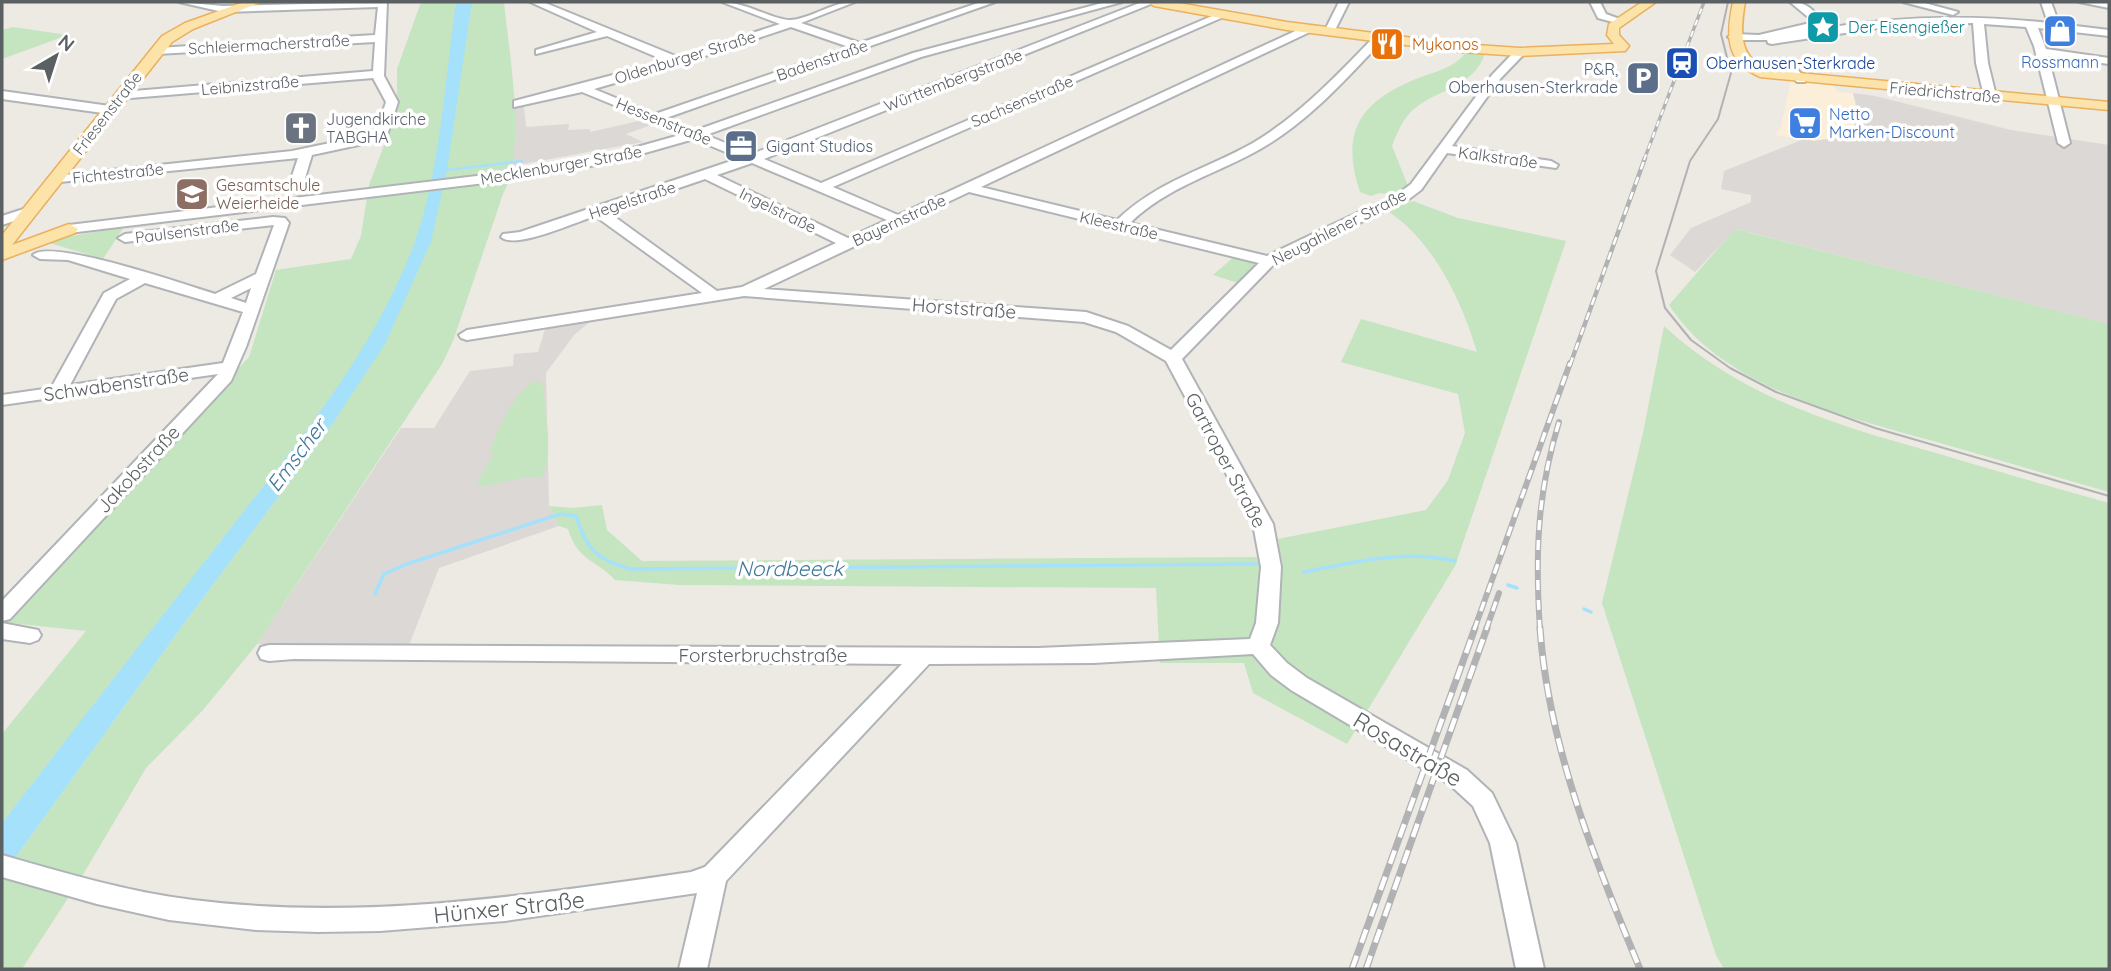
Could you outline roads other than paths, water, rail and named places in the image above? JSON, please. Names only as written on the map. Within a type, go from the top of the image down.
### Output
[{"type":"main road","name":"Friesenstraße","points":[[4,234],[30,211],[157,51],[175,33],[238,5],[255,2]]},
{"type":"main road","points":[[1153,2],[1182,4],[1223,15],[1329,32],[1520,52],[1622,47],[1612,31],[1620,21],[1650,2]]},
{"type":"main road","points":[[1733,37],[1739,2]]},
{"type":"main road","name":"Friedrichstraße","points":[[1733,37],[1743,58],[1756,71],[1781,78],[2109,106]]},
{"type":"main road","name":"Mecklenburger Straße","points":[[4,234],[69,229]]},
{"type":"main road","name":"Mecklenburger Straße","points":[[2,255],[69,229]]},
{"type":"street","points":[[184,2],[202,7],[385,6],[378,74]]},
{"type":"street","points":[[535,2],[674,60]]},
{"type":"street","points":[[727,2],[860,47]]},
{"type":"street","name":"Oldenburger Straße","points":[[518,104],[584,89],[792,24],[850,2]]},
{"type":"street","name":"Badenstraße","points":[[655,118],[990,2]]},
{"type":"street","name":"Mecklenburger Straße","points":[[69,229],[476,181],[602,160],[694,135],[917,55],[1117,2]]},
{"type":"street","name":"Württembergstraße","points":[[754,158],[1153,2]]},
{"type":"street","points":[[1329,32],[1344,2]]},
{"type":"street","points":[[1595,2],[1602,16],[1620,21]]},
{"type":"street","points":[[1795,2],[1815,18],[1816,24],[1811,28]]},
{"type":"street","points":[[1908,2],[1956,7],[1976,20],[1981,34],[1982,63],[1990,96]]},
{"type":"street","points":[[2046,2],[2052,23]]},
{"type":"street","points":[[2084,2],[2109,5]]},
{"type":"street","name":"Sachsenstraße","points":[[822,187],[1223,15]]},
{"type":"street","points":[[1772,41],[1879,23],[1976,20],[2031,25],[2052,23],[2109,33]]},
{"type":"street","points":[[2031,25],[2041,49],[2064,143]]},
{"type":"street","points":[[1733,37],[1759,38],[1811,28],[1831,30]]},
{"type":"street","name":"Bayernstraße","points":[[467,335],[746,292],[1308,29]]},
{"type":"street","points":[[540,52],[608,32]]},
{"type":"street","name":"Schleiermacherstraße","points":[[157,51],[382,38]]},
{"type":"street","points":[[1120,225],[1149,197],[1167,186],[1264,141],[1321,95],[1379,38]]},
{"type":"street","points":[[2041,49],[2109,61]]},
{"type":"street","name":"Neugahlener Straße","points":[[1173,358],[1269,261],[1404,196],[1416,187],[1496,77],[1520,52]]},
{"type":"street","points":[[1784,61],[1801,80]]},
{"type":"street","name":"Leibnizstraße","points":[[122,96],[378,74]]},
{"type":"street","name":"Fichtestraße","points":[[55,180],[306,153],[372,138],[383,132],[392,102],[378,74]]},
{"type":"street","name":"Hessenstraße","points":[[584,89],[899,220]]},
{"type":"street","points":[[2,95],[110,110]]},
{"type":"street","name":"Kalkstraße","points":[[1445,149],[1551,165]]},
{"type":"street","points":[[295,188],[306,153]]},
{"type":"street","name":"Hegelstraße","points":[[508,237],[522,236],[754,158]]},
{"type":"street","name":"Ingelstraße","points":[[707,175],[849,244]]},
{"type":"street","name":"Kleestraße","points":[[969,188],[1269,261]]},
{"type":"street","points":[[597,211],[709,291],[712,298]]},
{"type":"street","name":"Paulsenstraße","points":[[114,252],[281,220],[251,309]]},
{"type":"street","points":[[114,252],[134,222]]},
{"type":"street","points":[[40,255],[69,256],[114,252],[143,278],[251,309]]},
{"type":"street","points":[[217,299],[264,276]]},
{"type":"street","points":[[57,393],[110,296],[143,278]]},
{"type":"street","name":"Horststraße","points":[[746,292],[1086,317],[1122,330],[1173,358]]},
{"type":"street","name":"Jakobstraße","points":[[2,614],[225,377],[251,309]]},
{"type":"street","name":"Gartroper Straße","points":[[1173,358],[1262,524],[1271,567],[1267,623],[1258,646]]},
{"type":"street","name":"Schwabenstraße","points":[[2,400],[230,367]]},
{"type":"street","points":[[2,631],[30,635]]},
{"type":"street","name":"Forsterbruchstraße","points":[[269,653],[924,655],[1162,652],[1258,646]]},
{"type":"street","name":"Rosastraße","points":[[1258,646],[1279,669],[1299,684],[1458,777],[1483,800],[1503,843],[1530,969]]},
{"type":"street","points":[[693,969],[714,876],[924,655]]},
{"type":"street","name":"Hünxer Straße","points":[[13,870],[106,896],[183,910],[320,921],[496,911],[691,883],[714,876]]},
{"type":"water","name":"Emscher","points":[[456,2],[472,2],[447,170],[431,242],[385,344],[331,426],[2,876],[2,823],[329,399],[375,326],[395,288],[413,247],[430,189]]},
{"type":"waterway","points":[[447,170],[522,161]]},
{"type":"waterway","name":"Nordbeeck","points":[[375,594],[384,574],[407,564],[560,514],[576,516],[584,537],[594,552],[630,569],[1256,564]]},
{"type":"waterway","name":"Nordbeeck","points":[[1304,572],[1398,557],[1417,556],[1455,561]]},
{"type":"waterway","name":"Nordbeeck","points":[[1508,585],[1517,588]]},
{"type":"waterway","name":"Nordbeeck","points":[[1584,609],[1591,612]]},
{"type":"tram line","points":[[1728,2],[1721,34],[1731,73],[1718,119],[1690,161],[1656,271],[1665,308],[1691,340],[1730,368],[1776,392],[1875,428],[2109,496]]},
{"type":"railway","points":[[1644,160],[1704,2]]},
{"type":"railway","points":[[1570,365],[1645,158]]},
{"type":"railway","points":[[1474,630],[1570,363]]},
{"type":"railway","points":[[1540,630],[1539,525],[1546,474],[1559,422]]},
{"type":"railway","points":[[1486,630],[1499,593]]},
{"type":"railway","points":[[1352,969],[1475,628]]},
{"type":"railway","points":[[1366,969],[1487,628]]},
{"type":"railway","points":[[1540,628],[1545,672],[1563,759],[1591,844],[1640,969]]},
{"type":"place","name":"Der Eisengießer","points":[[1823,27]]},
{"type":"place","name":"Rossmann","points":[[2060,31]]},
{"type":"place","name":"Mykonos","points":[[1387,44]]},
{"type":"place","name":"Oberhausen-Sterkrade","points":[[1682,63]]},
{"type":"place","name":"P&R, Oberhausen-Sterkrade","points":[[1643,78]]},
{"type":"place","name":"Netto Marken-Discount","points":[[1805,123]]},
{"type":"place","name":"Jugendkirche TABGHA","points":[[301,128]]},
{"type":"place","name":"Gigant Studios","points":[[741,146]]},
{"type":"place","name":"Gesamtschule Weierheide","points":[[192,194]]}]
